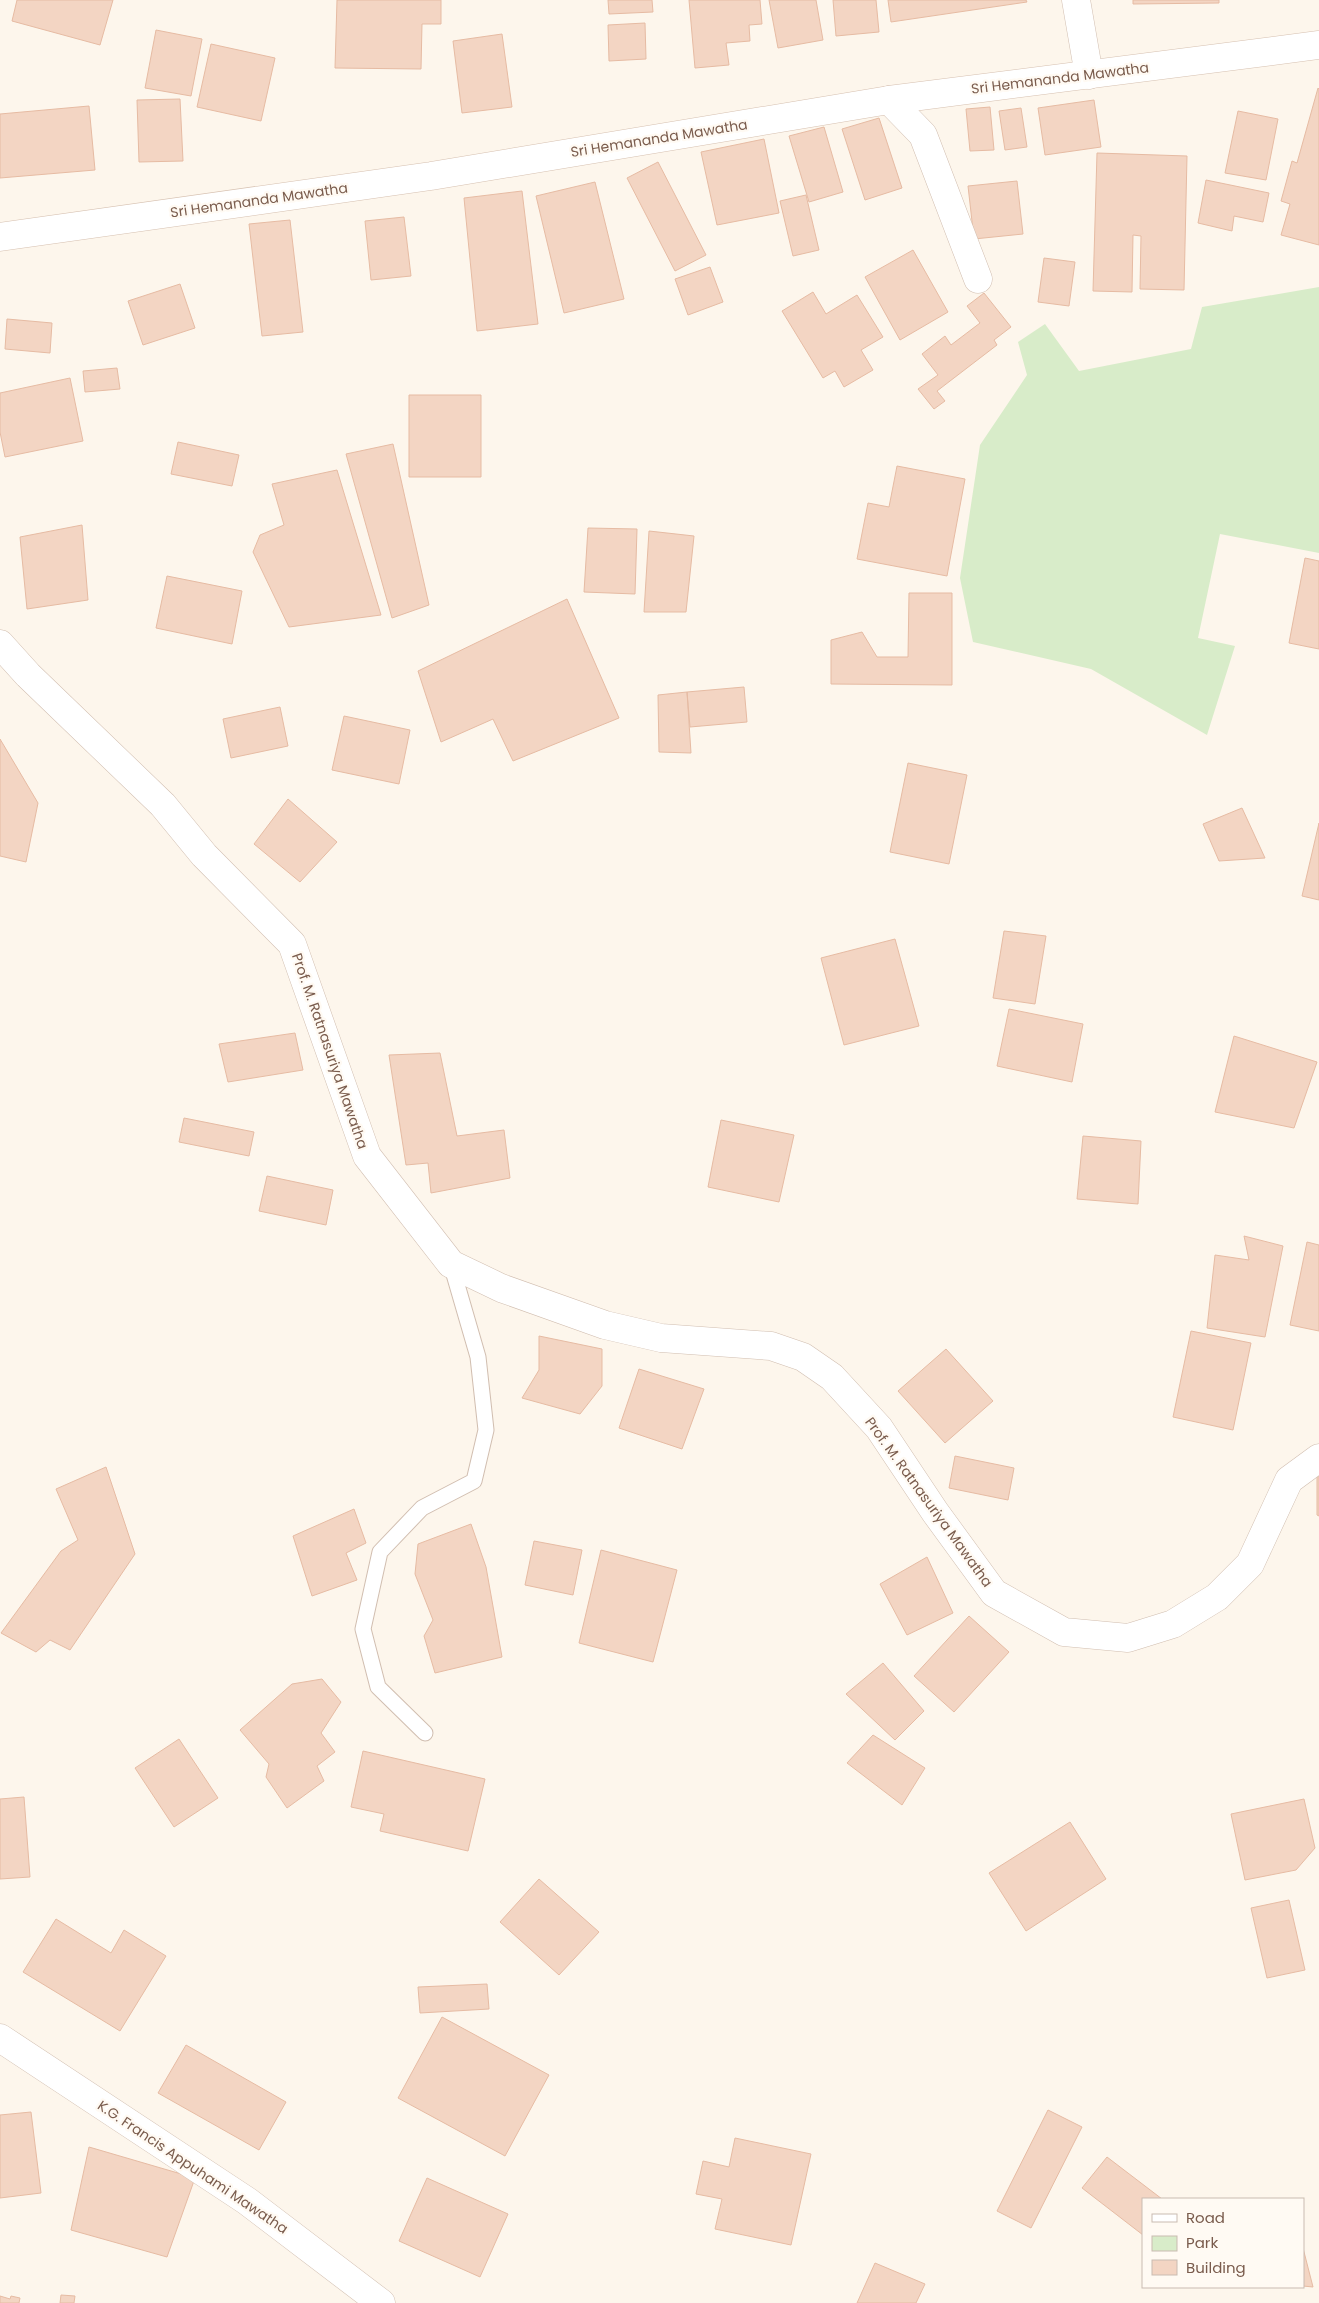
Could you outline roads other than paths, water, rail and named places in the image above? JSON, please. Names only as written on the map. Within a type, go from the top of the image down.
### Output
[{"type":"street","points":[[1076,0],[1089,75]]},
{"type":"street","name":"Sri Hemananda Mawatha","points":[[0,237],[431,176],[889,100],[1319,45]]},
{"type":"street","points":[[889,100],[923,134],[978,279]]},
{"type":"street","name":"Prof. M. Ratnasuriya Mawatha","points":[[0,644],[28,674],[164,805],[204,855],[292,944],[367,1156],[451,1264],[501,1288],[604,1325],[661,1338],[771,1346],[802,1357],[832,1377],[879,1428],[935,1512],[994,1593],[1064,1632],[1128,1638],[1173,1624],[1217,1597],[1250,1564],[1289,1480],[1319,1458]]},
{"type":"street","name":"K.G. Francis Appuhami Mawatha","points":[[0,2038],[247,2201],[381,2303]]},
{"type":"lane","points":[[425,1734],[378,1687],[364,1629],[380,1552],[422,1508],[474,1481],[486,1430],[478,1357],[451,1264]]}]
